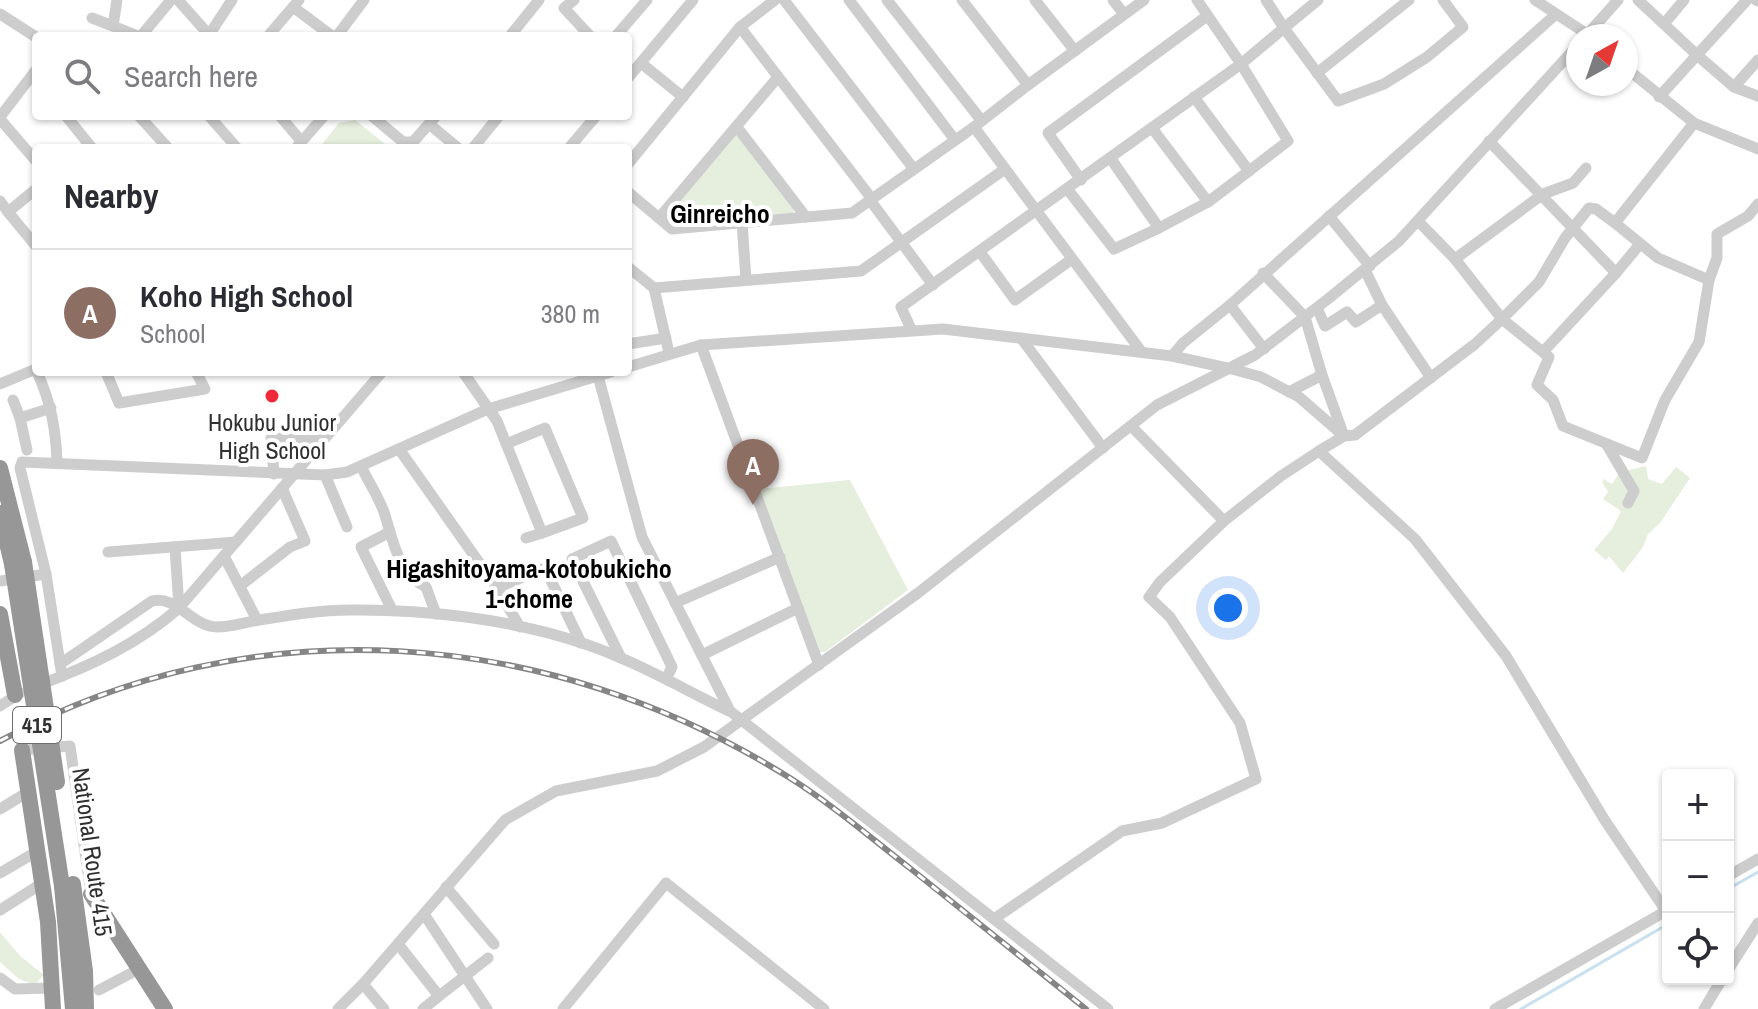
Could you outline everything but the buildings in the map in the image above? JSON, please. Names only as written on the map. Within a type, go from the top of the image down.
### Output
[{"type":"highway","name":"National Route 415","points":[[0,468],[18,563],[67,885],[85,971],[86,1009]]},
{"type":"highway","name":"National Route 415","points":[[0,513],[18,563]]},
{"type":"highway","name":"415","points":[[1,620],[15,695]]},
{"type":"highway","name":"415","points":[[22,750],[48,922],[53,1009]]},
{"type":"highway","name":"National Route 415","points":[[67,885],[73,1009]]},
{"type":"highway","points":[[91,894],[165,1009]]},
{"type":"street","points":[[113,26],[117,0]]},
{"type":"street","points":[[143,32],[171,0]]},
{"type":"street","points":[[178,0],[206,32]]},
{"type":"street","points":[[211,32],[232,0]]},
{"type":"street","points":[[337,32],[364,0]]},
{"type":"street","points":[[513,32],[539,0]]},
{"type":"street","points":[[619,32],[647,0]]},
{"type":"street","points":[[632,73],[693,0]]},
{"type":"street","points":[[632,159],[740,27],[775,0]]},
{"type":"street","points":[[784,0],[913,168]]},
{"type":"street","points":[[849,0],[955,140]]},
{"type":"street","points":[[887,0],[978,124],[1005,169],[1141,351]]},
{"type":"street","points":[[962,0],[1028,85]]},
{"type":"street","points":[[1035,0],[1075,51]]},
{"type":"street","points":[[1113,0],[1124,14]]},
{"type":"street","points":[[632,195],[672,229],[852,213],[1144,0]]},
{"type":"street","points":[[1068,190],[1114,249],[1181,219],[1288,141],[1197,0]]},
{"type":"street","points":[[1266,0],[1338,101],[1384,84],[1427,57],[1463,27],[1443,0]]},
{"type":"street","points":[[911,329],[901,307],[1241,64],[1318,0]]},
{"type":"street","points":[[1317,73],[1409,0]]},
{"type":"street","points":[[1535,0],[1570,24]]},
{"type":"street","points":[[1597,24],[1618,0]]},
{"type":"street","points":[[1638,0],[1734,87],[1758,96]]},
{"type":"street","points":[[1664,24],[1684,0]]},
{"type":"street","points":[[1659,97],[1747,0]]},
{"type":"street","points":[[564,3],[587,32]]},
{"type":"street","points":[[272,32],[296,4],[329,32]]},
{"type":"street","points":[[0,14],[32,34]]},
{"type":"street","points":[[1172,356],[1555,15]]},
{"type":"street","points":[[1081,180],[1048,133],[1207,16]]},
{"type":"street","points":[[92,18],[129,32]]},
{"type":"street","points":[[740,27],[933,285]]},
{"type":"street","points":[[338,1009],[505,820],[556,791],[657,771],[704,747],[918,593],[1131,426],[1177,394],[1232,369],[1264,349],[1368,268],[1418,221],[1566,58]]},
{"type":"street","points":[[1734,87],[1758,60]]},
{"type":"street","points":[[641,63],[683,97]]},
{"type":"street","points":[[32,75],[0,118],[32,156]]},
{"type":"street","points":[[659,218],[778,77]]},
{"type":"street","points":[[1638,79],[1694,123],[1758,149]]},
{"type":"street","points":[[1194,97],[1249,171]]},
{"type":"street","points":[[69,120],[89,144]]},
{"type":"street","points":[[143,120],[164,144]]},
{"type":"street","points":[[212,120],[234,144]]},
{"type":"street","points":[[283,120],[298,144]]},
{"type":"street","points":[[300,144],[321,120]]},
{"type":"street","points":[[377,120],[403,142],[413,142],[432,120],[454,144]]},
{"type":"street","points":[[476,144],[496,120]]},
{"type":"street","points":[[574,144],[593,120]]},
{"type":"street","points":[[1615,223],[1694,123]]},
{"type":"street","points":[[737,127],[806,217]]},
{"type":"street","points":[[1152,128],[1208,202]]},
{"type":"street","points":[[1489,141],[1616,273]]},
{"type":"street","points":[[1111,159],[1159,228]]},
{"type":"street","points":[[1455,259],[1543,194],[1573,183],[1586,168]]},
{"type":"street","points":[[654,288],[861,271],[1005,169]]},
{"type":"street","points":[[8,212],[32,192]]},
{"type":"street","points":[[0,201],[32,241]]},
{"type":"street","points":[[1418,221],[1455,259],[1502,319],[1549,357],[1537,385],[1553,400],[1563,426],[1642,458],[1665,400],[1699,342],[1709,280],[1717,258],[1717,234],[1748,216],[1758,204]]},
{"type":"street","points":[[994,919],[1122,831],[1162,823],[1256,779],[1240,723],[1170,617],[1149,597],[1160,582],[1224,521],[1281,476],[1319,451],[1344,436],[1355,435],[1502,319],[1539,282],[1573,227],[1589,208],[1596,209],[1658,258],[1709,280]]},
{"type":"street","points":[[1329,216],[1368,268],[1382,305],[1431,378]]},
{"type":"street","points":[[742,222],[746,280]]},
{"type":"street","points":[[1543,352],[1640,244]]},
{"type":"street","points":[[980,252],[1015,300],[1072,259]]},
{"type":"street","points":[[632,270],[654,288],[669,353]]},
{"type":"street","points":[[1263,273],[1305,317],[1344,436]]},
{"type":"street","points":[[1230,305],[1264,349]]},
{"type":"street","points":[[1317,308],[1325,326],[1347,312],[1356,322],[1382,305]]},
{"type":"street","points":[[632,366],[701,345],[943,329],[1141,351],[1232,369],[1261,377],[1299,397],[1344,436]]},
{"type":"street","points":[[632,343],[666,338]]},
{"type":"street","points":[[1021,338],[1103,448]]},
{"type":"street","points":[[701,345],[819,665]]},
{"type":"street","points":[[0,384],[32,372]]},
{"type":"street","points":[[1289,392],[1322,375]]},
{"type":"street","points":[[38,376],[51,408],[57,463]]},
{"type":"street","points":[[108,376],[119,403],[205,389],[198,376]]},
{"type":"street","points":[[0,706],[61,670],[127,646],[156,629],[179,608],[379,376]]},
{"type":"street","points":[[466,376],[497,421],[542,533]]},
{"type":"street","points":[[61,670],[46,574],[20,468],[22,462],[274,474],[347,472],[488,409],[598,376],[642,537],[730,711],[1108,1009]]},
{"type":"street","points":[[13,400],[27,450]]},
{"type":"street","points":[[20,418],[51,408]]},
{"type":"street","points":[[1131,426],[1224,521]]},
{"type":"street","points":[[506,444],[545,428],[583,518],[526,538]]},
{"type":"street","points":[[274,474],[271,438],[323,440]]},
{"type":"street","points":[[1607,444],[1634,491],[1628,503]]},
{"type":"street","points":[[399,449],[497,588],[520,627]]},
{"type":"street","points":[[1319,451],[1415,539],[1506,656],[1597,807],[1662,904]]},
{"type":"street","points":[[361,466],[384,513],[388,533],[410,579],[426,587],[436,614]]},
{"type":"street","points":[[325,475],[347,527]]},
{"type":"street","points":[[240,586],[290,547],[305,541],[282,488]]},
{"type":"street","points":[[388,533],[361,547],[392,610]]},
{"type":"street","points":[[622,659],[572,559],[611,541],[672,667],[666,679]]},
{"type":"street","points":[[108,552],[236,542]]},
{"type":"street","points":[[175,547],[179,608]]},
{"type":"street","points":[[224,556],[257,620]]},
{"type":"street","points":[[675,603],[780,557]]},
{"type":"street","points":[[497,588],[545,568],[581,643]]},
{"type":"street","points":[[0,581],[46,574]]},
{"type":"street","points":[[61,670],[152,601],[160,599],[215,628],[309,612],[392,610],[520,627],[581,643],[666,679],[730,711]]},
{"type":"street","points":[[702,655],[798,608]]},
{"type":"street","points":[[22,750],[70,746],[91,894]]},
{"type":"street","points":[[0,809],[28,792]]},
{"type":"street","points":[[0,873],[36,852]]},
{"type":"street","points":[[1734,873],[1758,859]]},
{"type":"street","points":[[563,1009],[666,883],[824,1009]]},
{"type":"street","points":[[0,910],[41,884]]},
{"type":"street","points":[[446,887],[494,944]]},
{"type":"street","points":[[1495,1009],[1665,913]]},
{"type":"street","points":[[424,914],[487,1009]]},
{"type":"street","points":[[1734,961],[1758,923]]},
{"type":"street","points":[[398,944],[439,996]]},
{"type":"street","points":[[423,1009],[488,958]]},
{"type":"street","points":[[99,990],[139,969]]},
{"type":"street","points":[[0,978],[15,989],[51,988]]},
{"type":"street","points":[[363,984],[384,1009]]},
{"type":"street","points":[[1704,1009],[1718,985]]},
{"type":"green space","points":[[355,120],[385,144],[322,144],[339,123]]},
{"type":"green space","points":[[736,131],[796,207],[793,213],[672,223],[668,212]]},
{"type":"green space","points":[[1646,466],[1648,479],[1662,484],[1676,467],[1690,478],[1623,573],[1609,556],[1606,560],[1594,550],[1612,529],[1621,511],[1603,499],[1608,492],[1602,482],[1604,479],[1612,484],[1620,472]]},
{"type":"green space","points":[[850,480],[908,590],[825,652],[820,652],[760,489]]},
{"type":"green space","points":[[0,932],[20,956],[44,975],[34,985],[19,979],[0,962]]},
{"type":"waterway","points":[[1734,886],[1758,872]]},
{"type":"waterway","points":[[1521,1009],[1662,927]]},
{"type":"railway","points":[[0,741],[97,697],[196,667],[298,652],[400,651],[501,664],[600,689],[697,727],[790,778],[852,822],[1086,1009]]},
{"type":"place","name":"Hokubu Junior High School","points":[[272,396]]},
{"type":"place","name":"Koho High School","points":[[753,505]]},
{"type":"district","name":"Ginreicho","points":[[720,214]]},
{"type":"district","name":"Higashitoyama-kotobukicho 1-chome","points":[[529,584]]}]
